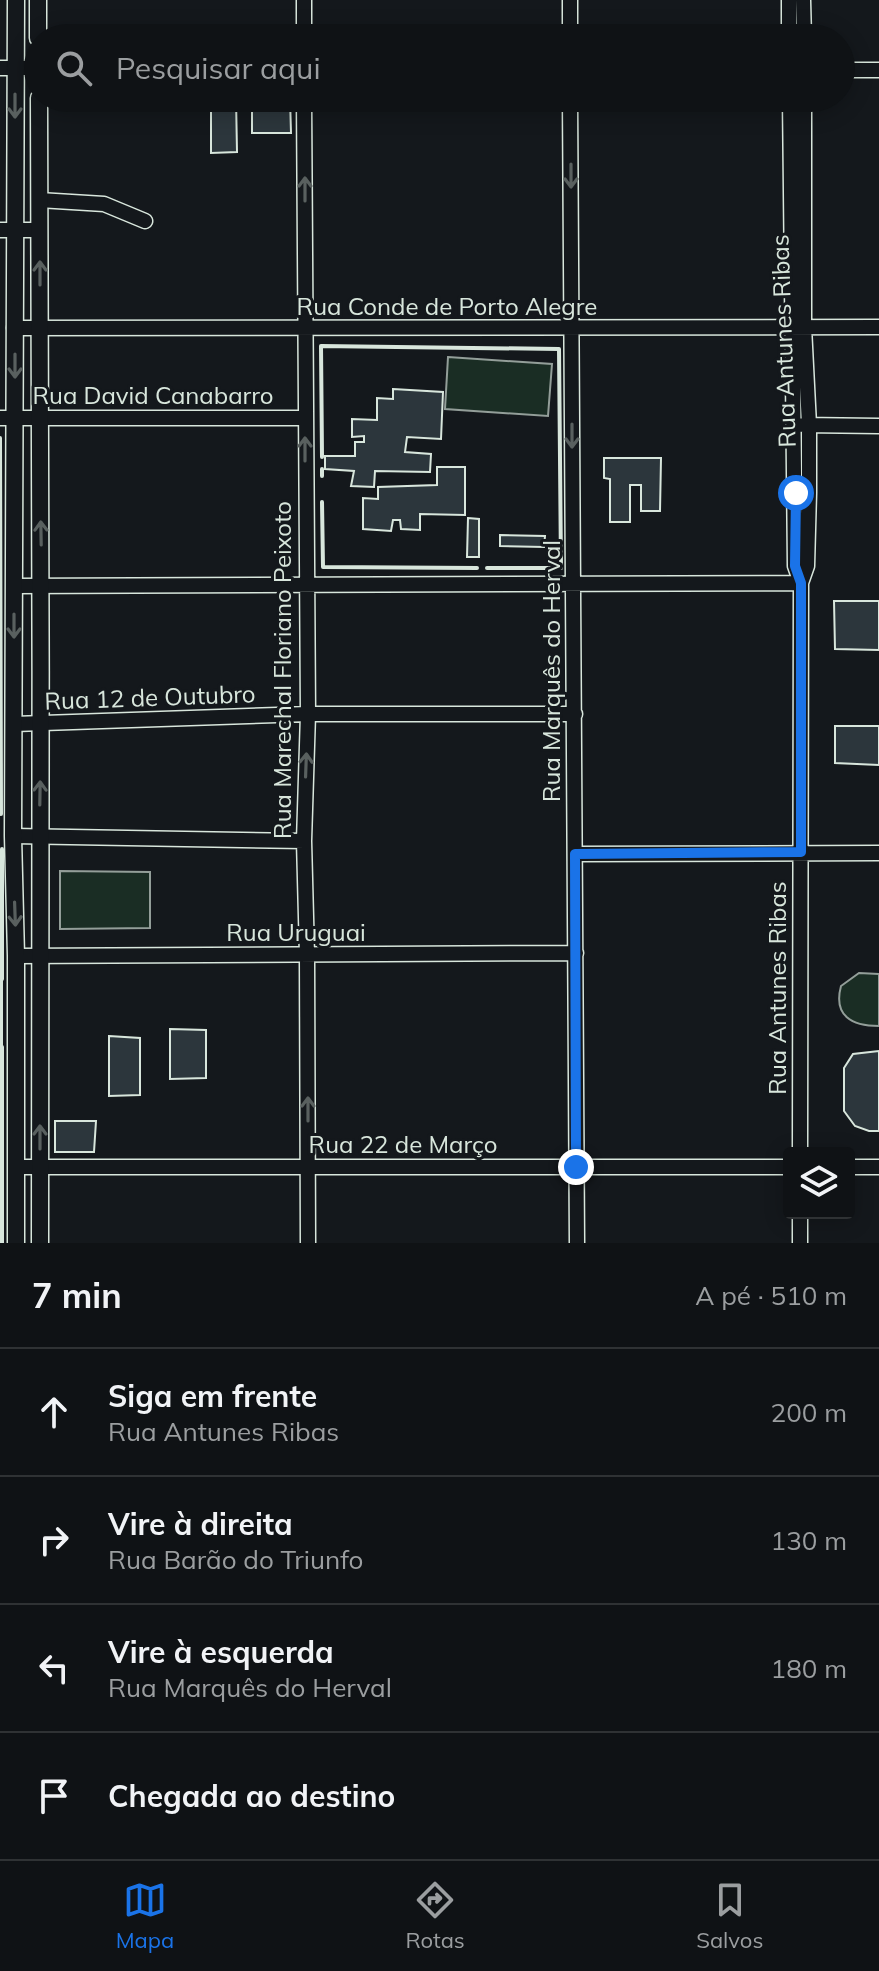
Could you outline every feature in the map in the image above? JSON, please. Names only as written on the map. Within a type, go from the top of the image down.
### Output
[{"type":"main road","points":[[16,0],[8,68],[7,230],[14,328],[7,418],[14,485],[16,1243]]},
{"type":"main road","points":[[38,0],[38,24]]},
{"type":"main road","points":[[39,112],[42,586],[40,1243]]},
{"type":"main road","points":[[14,485],[41,485]]},
{"type":"street","points":[[304,0],[304,24]]},
{"type":"street","points":[[570,0],[570,24]]},
{"type":"street","points":[[789,0],[789,24]]},
{"type":"street","points":[[803,0],[804,24]]},
{"type":"street","points":[[855,70],[879,70]]},
{"type":"street","name":"Rua Marechal Floriano Peixoto","points":[[304,112],[308,714],[304,841],[308,1243]]},
{"type":"street","name":"Rua Marquês do Herval","points":[[570,112],[577,1243]]},
{"type":"street","name":"Rua Antunes Ribas","points":[[791,112],[807,566],[801,583],[800,1147]]},
{"type":"street","name":"Rua Antunes Ribas","points":[[797,225],[803,112]]},
{"type":"street","points":[[39,200],[104,204],[145,221]]},
{"type":"street","points":[[7,230],[39,230]]},
{"type":"street","name":"Rua Conde de Porto Alegre","points":[[14,328],[879,327]]},
{"type":"street","name":"Rua David Canabarro","points":[[7,418],[305,418]]},
{"type":"street","points":[[802,425],[879,426]]},
{"type":"street","points":[[14,586],[801,583]]},
{"type":"street","name":"Rua 12 de Outubro","points":[[14,724],[308,714],[575,714]]},
{"type":"street","points":[[13,836],[304,841]]},
{"type":"street","points":[[575,854],[879,853]]},
{"type":"street","name":"Rua Uruguai","points":[[16,956],[576,953]]},
{"type":"street","name":"Rua 22 de Março","points":[[17,1167],[783,1167]]},
{"type":"street","points":[[855,1167],[879,1167]]},
{"type":"street","points":[[800,1219],[800,1243]]},
{"type":"green space","points":[[448,357],[552,364],[548,416],[445,409]]},
{"type":"green space","points":[[60,871],[150,872],[150,928],[60,929]]},
{"type":"green space","points":[[859,973],[879,974],[879,1026],[853,1021],[842,1012],[841,986]]},
{"type":"building","points":[[211,112],[236,112],[237,152],[211,153]]},
{"type":"building","points":[[252,112],[290,112],[291,133],[252,133]]},
{"type":"building","points":[[393,389],[443,392],[441,439],[407,437],[405,452],[431,454],[430,472],[375,471],[374,487],[351,486],[354,471],[325,469],[325,456],[355,456],[355,442],[364,442],[364,436],[352,437],[352,419],[377,420],[377,398],[393,399]]},
{"type":"building","points":[[604,458],[661,458],[660,511],[641,511],[641,485],[630,485],[630,522],[610,522],[610,479],[604,478]]},
{"type":"building","points":[[437,467],[465,467],[465,515],[420,514],[420,530],[401,529],[400,520],[393,520],[391,531],[363,529],[363,498],[378,499],[378,487],[437,485]]},
{"type":"building","points":[[468,518],[479,519],[479,557],[467,557]]},
{"type":"building","points":[[500,535],[545,536],[544,547],[500,546]]},
{"type":"building","points":[[834,601],[879,601],[879,650],[835,649]]},
{"type":"building","points":[[835,726],[879,726],[879,765],[835,763]]},
{"type":"building","points":[[2,976],[2,1050],[0,1050]]},
{"type":"building","points":[[170,1029],[206,1030],[206,1078],[170,1079]]},
{"type":"building","points":[[109,1036],[140,1038],[140,1095],[109,1096]]},
{"type":"building","points":[[879,1051],[879,1131],[869,1131],[855,1126],[844,1111],[844,1068],[853,1054]]},
{"type":"building","points":[[55,1121],[96,1121],[94,1152],[55,1152]]},
{"type":"wall","points":[[322,457],[321,346],[559,349],[561,568],[487,568]]},
{"type":"wall","points":[[0,438],[1,814]]},
{"type":"wall","points":[[322,469],[322,476]]},
{"type":"wall","points":[[322,502],[323,567],[477,568]]},
{"type":"wall","points":[[2,849],[2,979]]},
{"type":"wall","points":[[2,1047],[2,1243]]},
{"type":"route","points":[[576,1167],[575,854],[801,852],[801,583],[795,566],[796,493]]}]
